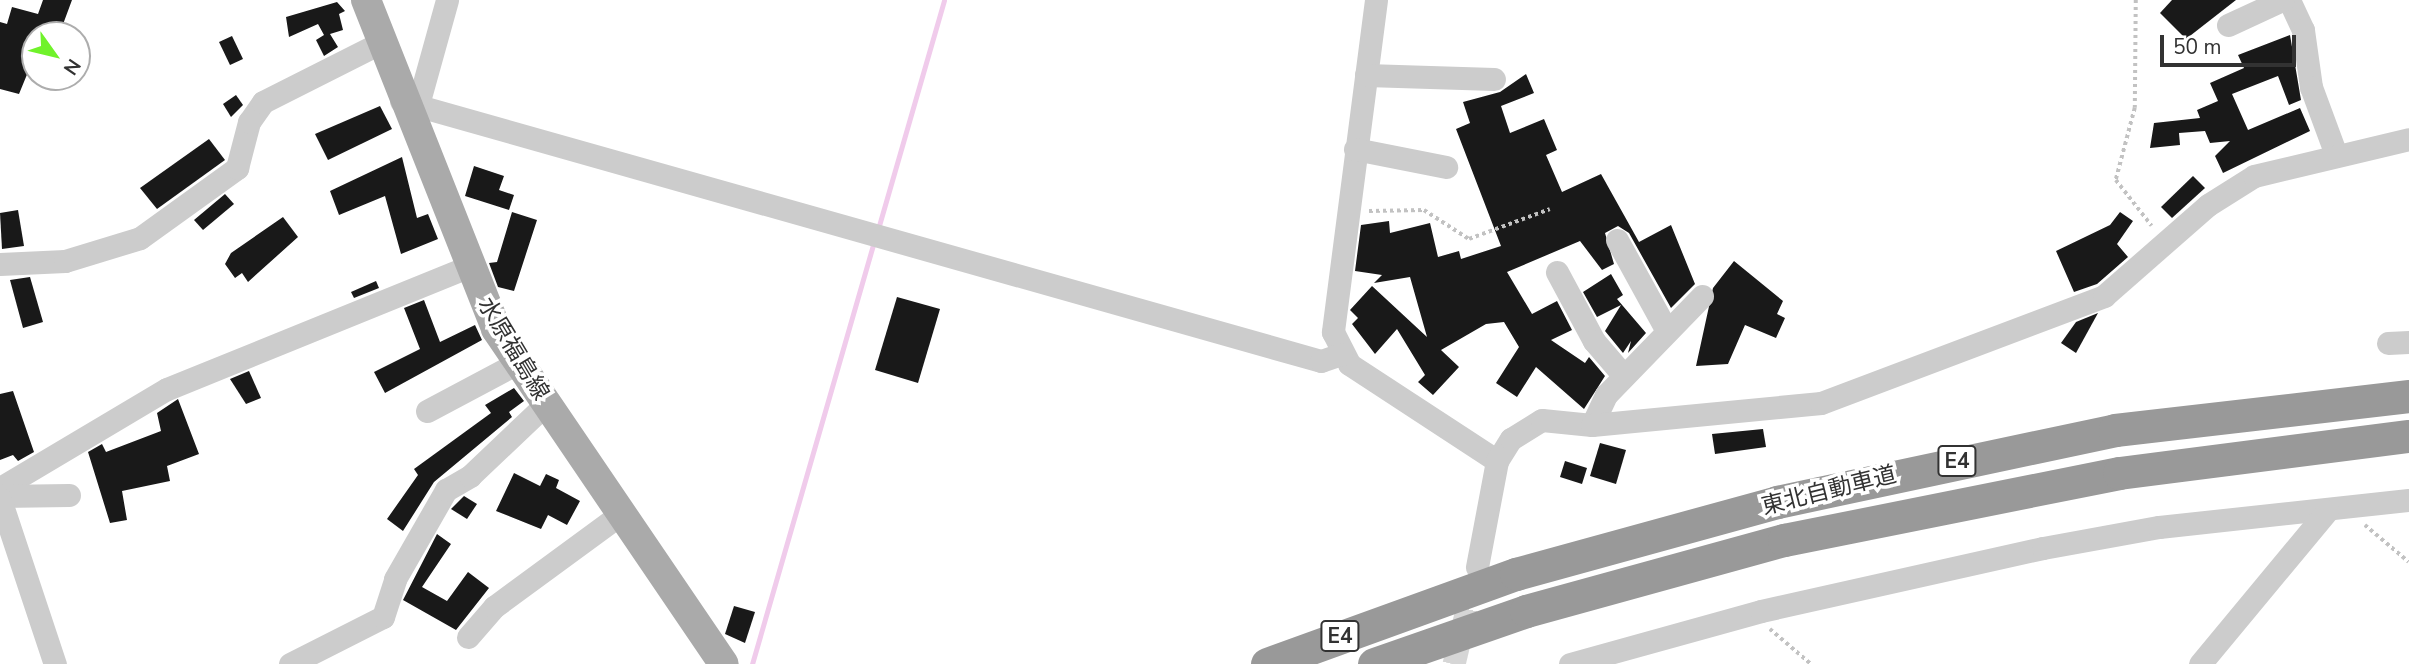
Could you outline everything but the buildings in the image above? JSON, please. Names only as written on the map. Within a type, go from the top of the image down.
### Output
[{"type":"highway","name":"東北自動車道","points":[[1267,664],[1413,609],[1516,575],[1941,464],[2115,430],[2409,396]]},
{"type":"highway","name":"東北自動車道","points":[[1374,664],[1526,611],[1772,543],[1948,505],[2119,473],[2409,436]]},
{"type":"main road","name":"水原福島線","points":[[366,0],[380,43],[410,101],[467,267],[519,362],[546,404],[724,664]]},
{"type":"street","points":[[447,0],[410,101],[1321,361],[1341,354]]},
{"type":"street","points":[[1376,0],[1333,295],[1333,332],[1341,354],[1497,461]]},
{"type":"street","points":[[2228,25],[2282,0]]},
{"type":"street","points":[[2289,0],[2304,30],[2311,87],[2335,152]]},
{"type":"street","points":[[0,264],[65,261],[140,238],[237,168],[249,122],[263,102],[380,43]]},
{"type":"street","points":[[1366,75],[1494,79]]},
{"type":"street","points":[[1477,567],[1497,461],[1527,424],[1592,425],[1821,403],[2104,296],[2167,242],[2254,176],[2335,152],[2409,139]]},
{"type":"street","points":[[1355,149],[1446,167]]},
{"type":"street","points":[[1617,240],[1667,331]]},
{"type":"street","points":[[0,488],[167,389],[467,267]]},
{"type":"street","points":[[1557,272],[1594,341],[1624,376]]},
{"type":"street","points":[[1592,425],[1624,376],[1702,296]]},
{"type":"street","points":[[427,411],[519,362]]},
{"type":"street","points":[[290,664],[383,617],[395,579],[446,490],[470,476],[546,404]]},
{"type":"street","points":[[55,664],[0,498],[69,495]]},
{"type":"street","points":[[1570,664],[1761,611],[2159,527],[2338,510],[2409,500]]},
{"type":"street","points":[[2200,664],[2338,510]]},
{"type":"street","points":[[468,637],[494,607],[622,513]]},
{"type":"path","points":[[2136,0],[2136,108],[2116,180],[2167,242]]},
{"type":"path","points":[[1346,212],[1424,210],[1469,239],[1550,209]]},
{"type":"path","points":[[2338,510],[2409,562]]},
{"type":"path","points":[[1761,611],[1766,626],[1811,664]]},
{"type":"waterway","points":[[878,229],[944,0]]},
{"type":"waterway","points":[[752,664],[874,242]]},
{"type":"tunnel","points":[[1454,664],[1474,580]]}]
